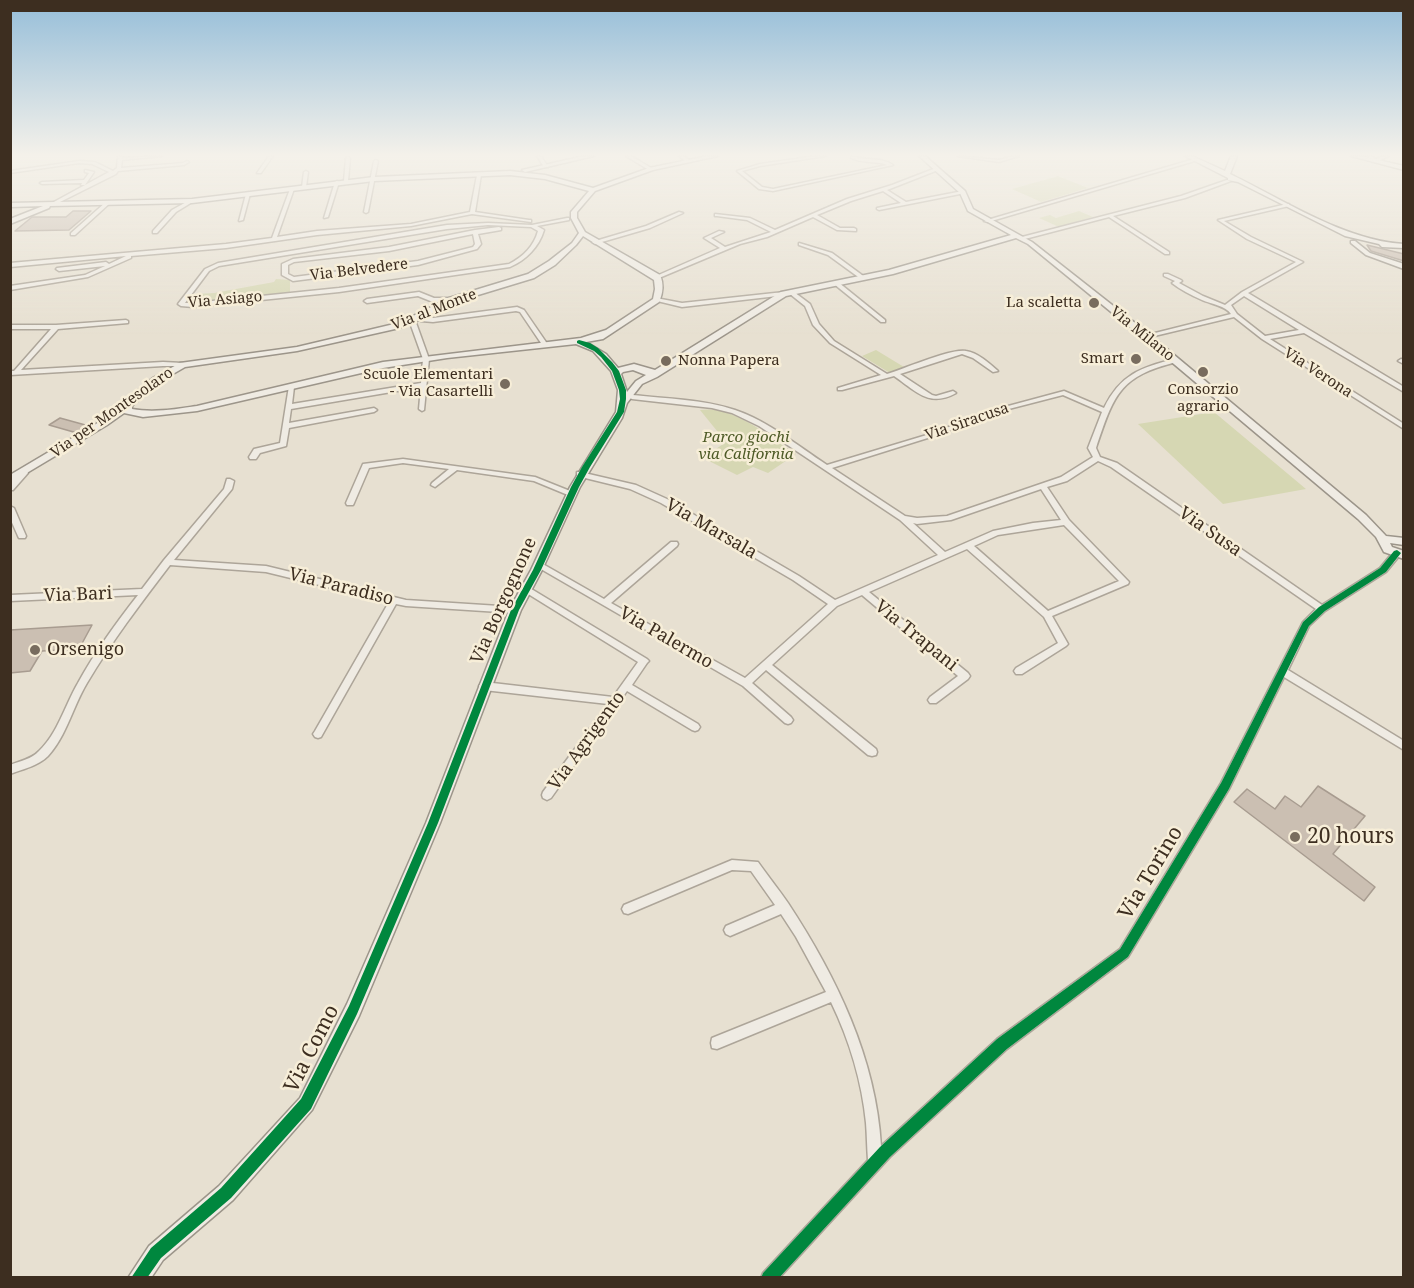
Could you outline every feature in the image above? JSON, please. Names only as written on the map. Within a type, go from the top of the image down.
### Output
[{"type":"street","points":[[10,222],[24,216]]},
{"type":"street","points":[[73,234],[93,216]]},
{"type":"street","points":[[155,232],[169,216]]},
{"type":"street","points":[[274,239],[282,216]]},
{"type":"street","points":[[10,265],[226,246],[401,226],[454,216]]},
{"type":"street","points":[[495,216],[532,221],[570,218]]},
{"type":"street","points":[[595,242],[648,227],[674,216]]},
{"type":"street","points":[[725,216],[747,219],[775,232]]},
{"type":"street","points":[[657,277],[811,216]]},
{"type":"street","points":[[815,216],[839,229],[854,231]]},
{"type":"street","name":"Via Milano","points":[[979,216],[1019,237],[1146,336],[1362,517],[1401,541]]},
{"type":"street","points":[[986,221],[1003,216]]},
{"type":"street","points":[[656,300],[682,305],[788,293],[863,278],[1110,216]]},
{"type":"street","points":[[1110,216],[1167,253]]},
{"type":"street","points":[[1166,275],[1179,281],[1175,282],[1183,288],[1210,302],[1229,308],[1228,305],[1244,293],[1300,262],[1220,220],[1237,216]]},
{"type":"street","points":[[1309,216],[1359,242],[1371,255]]},
{"type":"street","points":[[532,226],[570,218]]},
{"type":"street","points":[[570,218],[582,236],[624,256],[657,277]]},
{"type":"street","name":"Via Asiago","points":[[488,224],[532,226],[541,230],[540,236],[524,256],[510,265],[339,290],[193,305],[181,304],[207,270],[218,265],[447,227],[488,224]]},
{"type":"street","name":"Via Belvedere","points":[[476,232],[478,244],[474,248],[418,263],[293,279],[285,275],[285,264],[293,261],[398,248],[476,232],[520,226]]},
{"type":"street","points":[[722,232],[707,238],[725,249]]},
{"type":"street","name":"Via al Monte","points":[[183,364],[297,349],[412,320],[452,300],[531,276],[547,267],[582,236]]},
{"type":"street","points":[[1359,242],[1404,246]]},
{"type":"street","points":[[1359,242],[1371,255],[1404,267]]},
{"type":"street","points":[[801,244],[830,254],[863,278]]},
{"type":"street","points":[[10,288],[86,276],[137,254]]},
{"type":"street","points":[[59,269],[112,264]]},
{"type":"street","points":[[130,409],[197,409],[344,373],[426,359],[579,342],[605,332],[656,300],[659,294],[657,277]]},
{"type":"street","points":[[836,283],[883,321]]},
{"type":"street","points":[[788,293],[808,305],[816,325],[825,336],[886,376]]},
{"type":"street","points":[[618,376],[628,382],[658,373],[788,293]]},
{"type":"street","points":[[1244,293],[1404,390]]},
{"type":"street","points":[[367,301],[419,294],[433,300],[452,300]]},
{"type":"street","name":"Via Verona","points":[[1229,308],[1264,338],[1404,427]]},
{"type":"street","points":[[421,316],[421,319],[433,320],[517,309],[522,311],[545,345]]},
{"type":"street","points":[[1146,336],[1235,315]]},
{"type":"street","points":[[412,320],[426,359],[422,409]]},
{"type":"street","points":[[10,327],[56,327],[126,322]]},
{"type":"street","points":[[13,372],[56,327]]},
{"type":"street","points":[[1264,338],[1305,331]]},
{"type":"street","points":[[596,349],[598,340],[605,332]]},
{"type":"street","points":[[579,342],[596,349],[607,360],[629,397],[713,406],[734,412],[760,425],[903,518],[943,555]]},
{"type":"street","points":[[840,389],[897,374],[959,352],[968,354],[994,371]]},
{"type":"street","points":[[607,360],[619,366],[628,367],[643,376]]},
{"type":"street","points":[[903,518],[918,521],[948,518],[1064,478],[1097,458],[1092,448],[1105,411],[1120,386],[1134,373],[1157,364],[1175,361]]},
{"type":"street","points":[[160,376],[165,368],[163,364]]},
{"type":"street","points":[[13,372],[183,364]]},
{"type":"street","name":"Via per Montesolaro","points":[[10,480],[130,409],[160,376],[183,364]]},
{"type":"street","points":[[618,376],[620,370],[628,367]]},
{"type":"street","points":[[897,374],[930,397],[936,398],[952,393]]},
{"type":"street","name":"Via Borgognone","points":[[433,823],[515,610],[528,590],[580,474],[620,414],[632,388],[643,376]]},
{"type":"street","points":[[289,407],[424,384]]},
{"type":"street","points":[[253,457],[257,451],[283,444],[291,387]]},
{"type":"street","name":"Via Siracusa","points":[[827,468],[932,435],[999,410],[1064,393],[1105,411]]},
{"type":"street","points":[[286,426],[374,410]]},
{"type":"street","name":"Via Susa","points":[[1097,458],[1114,465],[1322,609]]},
{"type":"street","points":[[350,503],[366,466],[403,461],[535,479],[571,493]]},
{"type":"street","points":[[435,485],[455,468]]},
{"type":"street","points":[[10,488],[24,473]]},
{"type":"street","name":"Via Marsala","points":[[580,474],[633,487],[664,501],[796,578],[834,604]]},
{"type":"street","points":[[10,770],[42,756],[55,738],[82,683],[167,562],[228,489],[230,481]]},
{"type":"street","points":[[1043,486],[1066,522],[1125,582],[1047,615]]},
{"type":"street","points":[[10,508],[22,537]]},
{"type":"street","name":"Via Milano","points":[[1362,517],[1385,544],[1402,555]]},
{"type":"street","points":[[746,683],[834,604],[996,533],[1066,522]]},
{"type":"street","points":[[1387,566],[1385,544],[1401,541]]},
{"type":"street","points":[[605,603],[674,544]]},
{"type":"street","points":[[968,545],[1047,615],[1063,644],[1019,671]]},
{"type":"street","name":"Via Torino","points":[[768,1278],[880,1157],[1002,1044],[1124,953],[1225,786],[1303,628],[1322,609],[1377,575],[1402,555]]},
{"type":"street","name":"Via Paradiso","points":[[167,562],[266,569],[406,603],[515,610]]},
{"type":"street","name":"Via Palermo","points":[[538,565],[746,683],[788,720]]},
{"type":"street","name":"Via Agrigento","points":[[528,590],[644,661],[547,795]]},
{"type":"street","name":"Via Bari","points":[[10,598],[145,592]]},
{"type":"street","name":"Via Trapani","points":[[863,592],[965,676],[933,700]]},
{"type":"street","points":[[318,734],[394,600]]},
{"type":"street","points":[[766,664],[872,752]]},
{"type":"street","points":[[1283,672],[1404,746]]},
{"type":"street","name":"Via Borgognone","points":[[484,686],[615,701]]},
{"type":"street","name":"Via Agrigento","points":[[626,686],[695,728]]},
{"type":"street","name":"Via Como","points":[[138,1278],[156,1253],[226,1193],[306,1104],[353,1010],[433,823]]},
{"type":"street","points":[[628,909],[732,865],[754,867],[784,907],[811,950],[834,995],[869,1091],[880,1157]]},
{"type":"street","points":[[730,930],[784,907]]},
{"type":"street","points":[[717,1043],[834,995]]},
{"type":"green space","points":[[1052,216],[1056,218],[1093,217],[1059,227],[1039,218]]},
{"type":"green space","points":[[276,279],[290,280],[290,293],[186,302],[191,295],[274,282]]},
{"type":"green space","points":[[876,350],[904,367],[890,373],[862,356]]},
{"type":"green space","name":"Parco giochi via California","points":[[700,410],[726,412],[738,417],[796,454],[768,473],[753,467],[737,475],[703,458],[726,442]]},
{"type":"green space","points":[[1214,412],[1306,489],[1223,504],[1138,424]]},
{"type":"building","points":[[85,216],[69,230],[15,231],[32,217]]},
{"type":"building","points":[[1367,245],[1404,254],[1404,261],[1371,251]]},
{"type":"building","points":[[60,418],[89,426],[77,433],[49,425]]},
{"type":"building","name":"Orsenigo","points":[[92,625],[79,649],[42,651],[30,671],[10,673],[10,630]]},
{"type":"building","name":"20 hours","points":[[1318,786],[1365,816],[1333,854],[1375,887],[1364,901],[1234,802],[1247,789],[1275,809],[1285,796],[1301,807]]},
{"type":"cycle path","points":[[138,1278],[156,1253],[226,1193],[306,1104],[353,1010],[433,823],[515,610],[537,570],[575,487],[620,412],[623,399],[616,371],[596,349],[579,342]]},
{"type":"cycle path","points":[[768,1278],[885,1152],[1002,1044],[1124,953],[1225,786],[1306,624],[1322,609],[1383,570],[1397,553]]},
{"type":"place","name":"La scaletta","points":[[1094,303]]},
{"type":"place","name":"Smart","points":[[1136,359]]},
{"type":"place","name":"Nonna Papera","points":[[666,361]]},
{"type":"place","name":"Consorzio agrario","points":[[1203,372]]},
{"type":"place","name":"Scuole Elementari - Via Casartelli","points":[[505,384]]},
{"type":"place","name":"Orsenigo","points":[[35,650]]},
{"type":"place","name":"20 hours","points":[[1295,837]]}]
